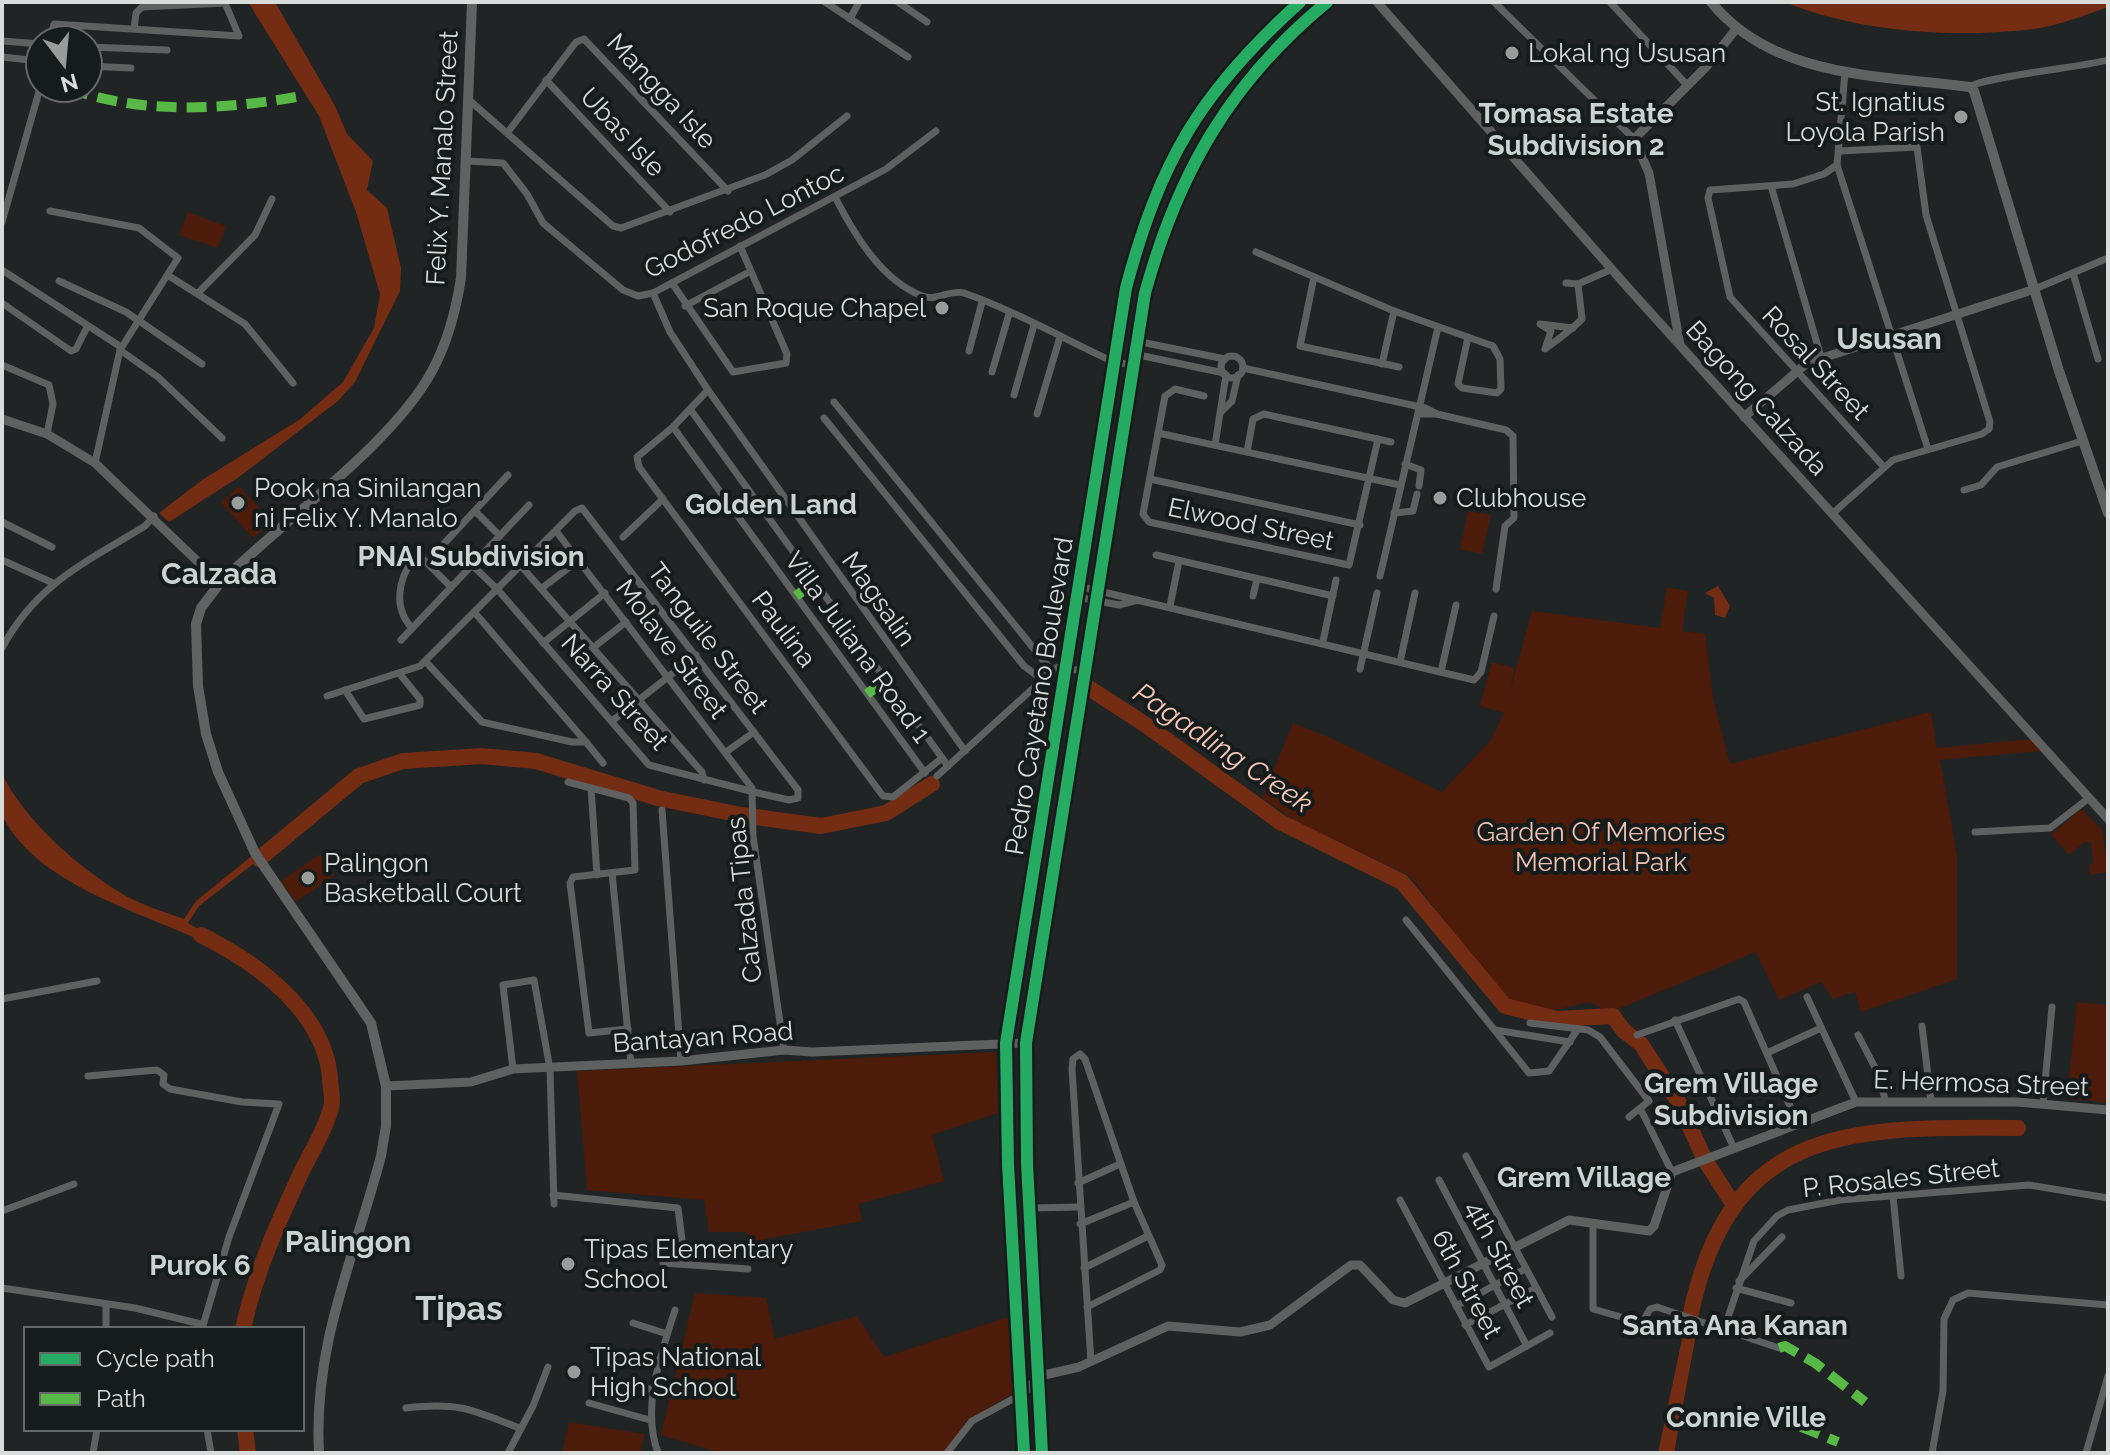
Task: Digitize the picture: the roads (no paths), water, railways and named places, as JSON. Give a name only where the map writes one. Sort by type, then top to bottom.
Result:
[{"type":"main road","name":"Felix Y. Manalo Street","points":[[319,1453],[316,1412],[324,1345],[381,1156],[386,1126],[386,1086],[375,1031],[367,1015],[259,860],[213,758],[200,699],[195,632],[201,608],[220,583],[405,411],[433,371],[455,313],[461,278],[472,2]]},
{"type":"main road","name":"Pedro Cayetano Boulevard","points":[[1024,1453],[1010,1210],[1006,1043],[1130,275],[1160,181],[1200,108],[1251,47],[1300,2]]},
{"type":"main road","name":"Pedro Cayetano Boulevard","points":[[1042,1453],[1030,1208],[1026,1043],[1136,341],[1155,256],[1180,188],[1216,121],[1259,65],[1327,2]]},
{"type":"main road","points":[[1711,2],[1736,29],[1780,53],[1845,72],[1970,87],[1979,103],[2082,441],[2108,513]]},
{"type":"street","points":[[825,2],[908,57]]},
{"type":"street","points":[[850,19],[859,2]]},
{"type":"street","points":[[898,2],[927,22]]},
{"type":"street","name":"Bagong Calzada","points":[[1377,2],[1744,417],[2108,819]]},
{"type":"street","points":[[1494,2],[1634,139],[1649,173],[1680,345]]},
{"type":"street","points":[[1610,2],[1688,86]]},
{"type":"street","points":[[104,27],[238,39],[239,36],[225,3],[142,7],[136,13],[134,29]]},
{"type":"street","points":[[1634,139],[1688,86],[1736,29]]},
{"type":"street","name":"Mangga Isle","points":[[508,132],[576,42],[587,40],[728,191]]},
{"type":"street","points":[[2,41],[24,43]]},
{"type":"street","points":[[104,48],[167,50]]},
{"type":"street","points":[[2,57],[24,59]]},
{"type":"street","points":[[1970,87],[1984,79],[2055,72],[2108,60]]},
{"type":"street","points":[[104,67],[131,68]]},
{"type":"street","points":[[1845,72],[1837,165],[1889,336],[1928,449]]},
{"type":"street","name":"Ubas Isle","points":[[546,80],[670,212]]},
{"type":"street","points":[[469,100],[613,226],[630,227],[728,191],[792,160],[847,116]]},
{"type":"street","points":[[2,222],[35,104]]},
{"type":"street","name":"Godofredo Lontoc","points":[[467,161],[503,163],[527,194],[543,223],[623,290],[638,296],[653,293],[886,169],[936,131]]},
{"type":"street","points":[[1832,514],[1884,467],[1989,429],[1926,215],[1917,147],[1840,151]]},
{"type":"street","points":[[1821,357],[1771,186],[1809,181],[1837,165]]},
{"type":"street","name":"Rosal Street","points":[[1771,186],[1710,190],[1708,198],[1730,297],[1884,467]]},
{"type":"street","points":[[835,197],[848,224],[867,250],[923,297],[932,298],[953,292],[1114,362],[1133,359],[1225,374],[1241,372],[1506,430],[1513,436],[1514,518],[1505,526],[1496,589]]},
{"type":"street","points":[[198,293],[255,235],[272,199]]},
{"type":"street","points":[[50,211],[142,229],[178,258],[120,348],[95,463]]},
{"type":"street","points":[[672,283],[733,372],[789,361],[740,246]]},
{"type":"street","points":[[1256,252],[1394,311],[1468,337],[1499,351],[1501,389],[1497,393],[1462,388],[1458,384],[1468,337]]},
{"type":"street","points":[[1744,417],[1795,370],[1821,357],[2035,289],[2108,258]]},
{"type":"street","points":[[1566,283],[1578,284],[1612,269]]},
{"type":"street","points":[[2,270],[120,348],[158,377],[222,438]]},
{"type":"street","points":[[685,306],[749,272]]},
{"type":"street","points":[[2073,273],[2098,359]]},
{"type":"street","points":[[169,276],[245,324],[293,383]]},
{"type":"street","points":[[1314,277],[1300,346],[1399,367]]},
{"type":"street","points":[[59,281],[139,320],[202,364]]},
{"type":"street","points":[[1573,328],[1540,324],[1551,331],[1545,349],[1566,335],[1573,328],[1582,319],[1578,284]]},
{"type":"street","name":"Magsalin","points":[[653,293],[670,332],[708,390],[965,751]]},
{"type":"street","points":[[969,351],[982,302]]},
{"type":"street","points":[[2,303],[71,351],[76,349],[87,327]]},
{"type":"street","points":[[1382,364],[1394,311]]},
{"type":"street","points":[[992,372],[1009,314]]},
{"type":"street","points":[[1014,395],[1034,325]]},
{"type":"street","points":[[1380,576],[1438,327]]},
{"type":"street","points":[[1037,414],[1060,337]]},
{"type":"street","points":[[1136,341],[1225,359],[1236,357],[1241,372],[1232,401],[1222,411]]},
{"type":"street","points":[[1215,445],[1225,374],[1221,367],[1225,359]]},
{"type":"street","points":[[2,365],[40,378],[49,385],[53,404],[47,434]]},
{"type":"street","points":[[1204,396],[1175,389],[1168,392],[1150,479],[1360,525],[1378,439]]},
{"type":"street","points":[[674,427],[708,390]]},
{"type":"street","points":[[834,402],[1050,673]]},
{"type":"street","points":[[691,410],[945,761]]},
{"type":"street","points":[[1247,452],[1253,419],[1264,414],[1391,442]]},
{"type":"street","points":[[824,418],[1024,666],[1036,675],[1065,668],[1082,671]]},
{"type":"street","points":[[2,419],[47,434],[95,463],[166,527],[220,583]]},
{"type":"street","name":"Paulina","points":[[674,427],[637,457],[639,467],[883,796],[893,797],[925,773]]},
{"type":"street","name":"Villa Juliana Road 1","points":[[674,427],[925,773]]},
{"type":"street","points":[[1158,433],[1400,485]]},
{"type":"street","points":[[1964,490],[1979,487],[1997,467],[2082,441]]},
{"type":"street","points":[[1394,513],[1413,511],[1418,490],[1421,470],[1405,464]]},
{"type":"street","points":[[439,549],[508,475]]},
{"type":"street","name":"Elwood Street","points":[[1150,479],[1144,520],[1349,565],[1360,525]]},
{"type":"street","points":[[623,537],[663,499]]},
{"type":"street","points":[[401,640],[529,505]]},
{"type":"street","name":"Tanguile Street","points":[[556,531],[575,511],[585,510],[798,790]]},
{"type":"street","points":[[475,511],[500,536]]},
{"type":"street","points":[[2,648],[13,628],[63,574],[145,526],[154,517]]},
{"type":"street","points":[[2,522],[52,547]]},
{"type":"street","points":[[327,696],[399,673],[425,661],[556,531]]},
{"type":"street","name":"Molave Street","points":[[556,531],[754,792]]},
{"type":"street","points":[[1156,555],[1333,596]]},
{"type":"street","points":[[412,628],[401,612],[401,579],[414,558],[423,559],[451,587]]},
{"type":"street","points":[[2,560],[53,583]]},
{"type":"street","points":[[542,588],[579,560]]},
{"type":"street","points":[[1170,606],[1179,561]]},
{"type":"street","name":"Narra Street","points":[[472,565],[498,590],[649,765],[789,800],[798,798],[798,790]]},
{"type":"street","points":[[521,566],[640,699],[702,772],[704,780]]},
{"type":"street","points":[[1253,596],[1257,579]]},
{"type":"street","points":[[1323,641],[1336,580]]},
{"type":"street","points":[[796,596],[815,582]]},
{"type":"street","points":[[1078,592],[1095,595],[1113,593],[1323,641],[1470,679],[1479,677],[1494,616]]},
{"type":"street","points":[[543,643],[605,593]]},
{"type":"street","points":[[1111,604],[1113,593]]},
{"type":"street","points":[[1360,669],[1377,593]]},
{"type":"street","points":[[1400,662],[1415,593]]},
{"type":"street","points":[[1095,595],[1111,604],[1140,599]]},
{"type":"street","points":[[1441,672],[1456,605]]},
{"type":"street","points":[[475,613],[603,763]]},
{"type":"street","points":[[594,647],[626,622]]},
{"type":"street","points":[[612,721],[696,655]]},
{"type":"street","points":[[425,661],[482,722],[572,742],[586,742]]},
{"type":"street","points":[[345,690],[364,719],[420,705],[420,699],[399,673]]},
{"type":"street","points":[[925,773],[965,751],[1050,673]]},
{"type":"street","points":[[726,752],[754,732]]},
{"type":"street","points":[[937,776],[945,761]]},
{"type":"street","points":[[568,782],[629,798],[633,803],[636,867],[633,872],[573,877],[570,883],[588,1029],[592,1033],[628,1029]]},
{"type":"street","points":[[591,788],[597,875]]},
{"type":"street","name":"Calzada Tipas","points":[[754,792],[754,820],[784,1050]]},
{"type":"street","points":[[1975,832],[2050,828],[2089,798]]},
{"type":"street","points":[[662,810],[681,1061]]},
{"type":"street","points":[[612,873],[631,1064]]},
{"type":"street","points":[[1406,920],[1529,1073],[1535,1075],[1549,1071],[1578,1029]]},
{"type":"street","points":[[513,1069],[503,985],[530,979],[536,984],[550,1069],[554,1204]]},
{"type":"street","points":[[2,999],[97,981]]},
{"type":"street","points":[[1807,997],[1856,1102]]},
{"type":"street","points":[[1637,1035],[1739,999],[1744,1002],[1797,1122]]},
{"type":"street","points":[[2043,1104],[2052,1007]]},
{"type":"street","points":[[1675,1020],[1733,1146]]},
{"type":"street","points":[[1530,1023],[1578,1029],[1600,1037],[1648,1098],[1648,1104],[1629,1117]]},
{"type":"street","points":[[1922,1026],[1931,1101]]},
{"type":"street","points":[[1767,1053],[1821,1028]]},
{"type":"street","points":[[1495,1030],[1570,1042]]},
{"type":"street","points":[[1858,1035],[1880,1077],[1885,1100]]},
{"type":"street","name":"Bantayan Road","points":[[386,1086],[471,1082],[513,1069],[681,1061],[784,1050],[812,1052],[1026,1043]]},
{"type":"street","points":[[1087,1307],[1162,1268],[1120,1164],[1085,1059],[1080,1054],[1073,1059],[1072,1069],[1080,1224],[1091,1362]]},
{"type":"street","points":[[2,1288],[106,1304],[202,1326],[229,1237],[279,1104],[242,1102],[170,1089],[163,1084],[164,1075],[157,1070],[88,1076]]},
{"type":"street","name":"E. Hermosa Street","points":[[1672,1172],[1733,1146],[1856,1102],[2043,1104],[2108,1110]]},
{"type":"street","points":[[947,1453],[972,1421],[1022,1394],[1040,1376],[1091,1362],[1168,1326],[1255,1332],[1270,1325],[1351,1265],[1360,1265],[1398,1303],[1569,1220],[1652,1229],[1672,1172],[1641,1110]]},
{"type":"street","points":[[1466,1156],[1552,1317]]},
{"type":"street","points":[[1078,1183],[1120,1164]]},
{"type":"street","name":"4th Street","points":[[1439,1180],[1527,1346]]},
{"type":"street","points":[[2,1211],[74,1184]]},
{"type":"street","name":"P. Rosales Street","points":[[1724,1329],[1736,1285],[1754,1241],[1777,1216],[1830,1201],[2029,1185],[2108,1198]]},
{"type":"street","points":[[553,1195],[678,1208],[685,1264]]},
{"type":"street","points":[[1893,1196],[1901,1276]]},
{"type":"street","name":"6th Street","points":[[1400,1200],[1489,1367],[1550,1333]]},
{"type":"street","points":[[1080,1224],[1134,1202]]},
{"type":"street","points":[[1030,1208],[1079,1207]]},
{"type":"street","points":[[1593,1224],[1592,1308],[1642,1323],[1654,1307],[1779,1348]]},
{"type":"street","points":[[1084,1268],[1148,1236]]},
{"type":"street","points":[[1782,1237],[1736,1285],[1791,1303]]},
{"type":"street","points":[[663,1263],[748,1269]]},
{"type":"street","points":[[1456,1306],[1525,1269]]},
{"type":"street","points":[[1465,1325],[1536,1288]]},
{"type":"street","points":[[1932,1453],[1943,1391],[1944,1319],[1953,1300],[1968,1293],[2108,1304]]},
{"type":"street","points":[[106,1304],[106,1327]]},
{"type":"street","points":[[658,1453],[650,1420],[659,1364],[675,1310]]},
{"type":"street","points":[[633,1323],[667,1334]]},
{"type":"street","points":[[621,1353],[659,1364]]},
{"type":"street","points":[[508,1453],[533,1406],[548,1367]]},
{"type":"street","points":[[2086,1453],[2108,1376]]},
{"type":"street","points":[[621,1383],[654,1390]]},
{"type":"street","points":[[406,1408],[444,1403],[470,1408],[519,1428]]},
{"type":"street","points":[[589,1403],[650,1420]]},
{"type":"street","points":[[93,1453],[97,1431]]},
{"type":"street","points":[[207,1431],[211,1453]]},
{"type":"waterway","name":"Pagadling Creek","points":[[1089,688],[1146,725],[1280,822],[1402,882],[1505,1006],[1557,1019],[1613,1016],[1624,1031],[1641,1044],[1679,1103],[1705,1160],[1733,1204]]},
{"type":"waterway","name":"Pagadling Creek","points":[[259,859],[359,776],[403,761],[482,756],[536,761],[658,798],[741,815],[821,826],[886,813],[932,784]]},
{"type":"waterway","points":[[201,935],[244,960],[284,992],[315,1031],[325,1054],[330,1078],[332,1101],[328,1117],[267,1250],[244,1327]]},
{"type":"waterway","points":[[1687,1333],[1704,1265],[1729,1214],[1761,1177],[1799,1152],[1845,1138],[1896,1130],[2018,1128]]},
{"type":"waterway","points":[[245,1431],[248,1453]]},
{"type":"place","name":"Lokal ng Ususan","points":[[1512,53]]},
{"type":"place","name":"St. Ignatius Loyola Parish","points":[[1961,117]]},
{"type":"place","name":"San Roque Chapel","points":[[942,308]]},
{"type":"place","name":"Clubhouse","points":[[1440,498]]},
{"type":"place","name":"Pook na Sinilangan ni Felix Y. Manalo","points":[[238,503]]},
{"type":"place","name":"Palingon Basketball Court","points":[[308,878]]},
{"type":"place","name":"Tipas Elementary School","points":[[568,1264]]},
{"type":"place","name":"Tipas National High School","points":[[574,1372]]},
{"type":"district","name":"Tomasa Estate Subdivision 2","points":[[1576,129]]},
{"type":"district","name":"Ususan","points":[[1889,338]]},
{"type":"district","name":"Golden Land","points":[[771,504]]},
{"type":"district","name":"PNAI Subdivision","points":[[471,556]]},
{"type":"district","name":"Calzada","points":[[219,573]]},
{"type":"district","name":"Grem Village Subdivision","points":[[1731,1099]]},
{"type":"district","name":"Grem Village","points":[[1584,1177]]},
{"type":"district","name":"Palingon","points":[[348,1241]]},
{"type":"district","name":"Purok 6","points":[[200,1265]]},
{"type":"district","name":"Tipas","points":[[459,1308]]},
{"type":"district","name":"Santa Ana Kanan","points":[[1735,1325]]},
{"type":"district","name":"Connie Ville","points":[[1746,1417]]},
{"type":"park label","name":"Garden Of Memories Memorial Park","points":[[1601,847]]}]
